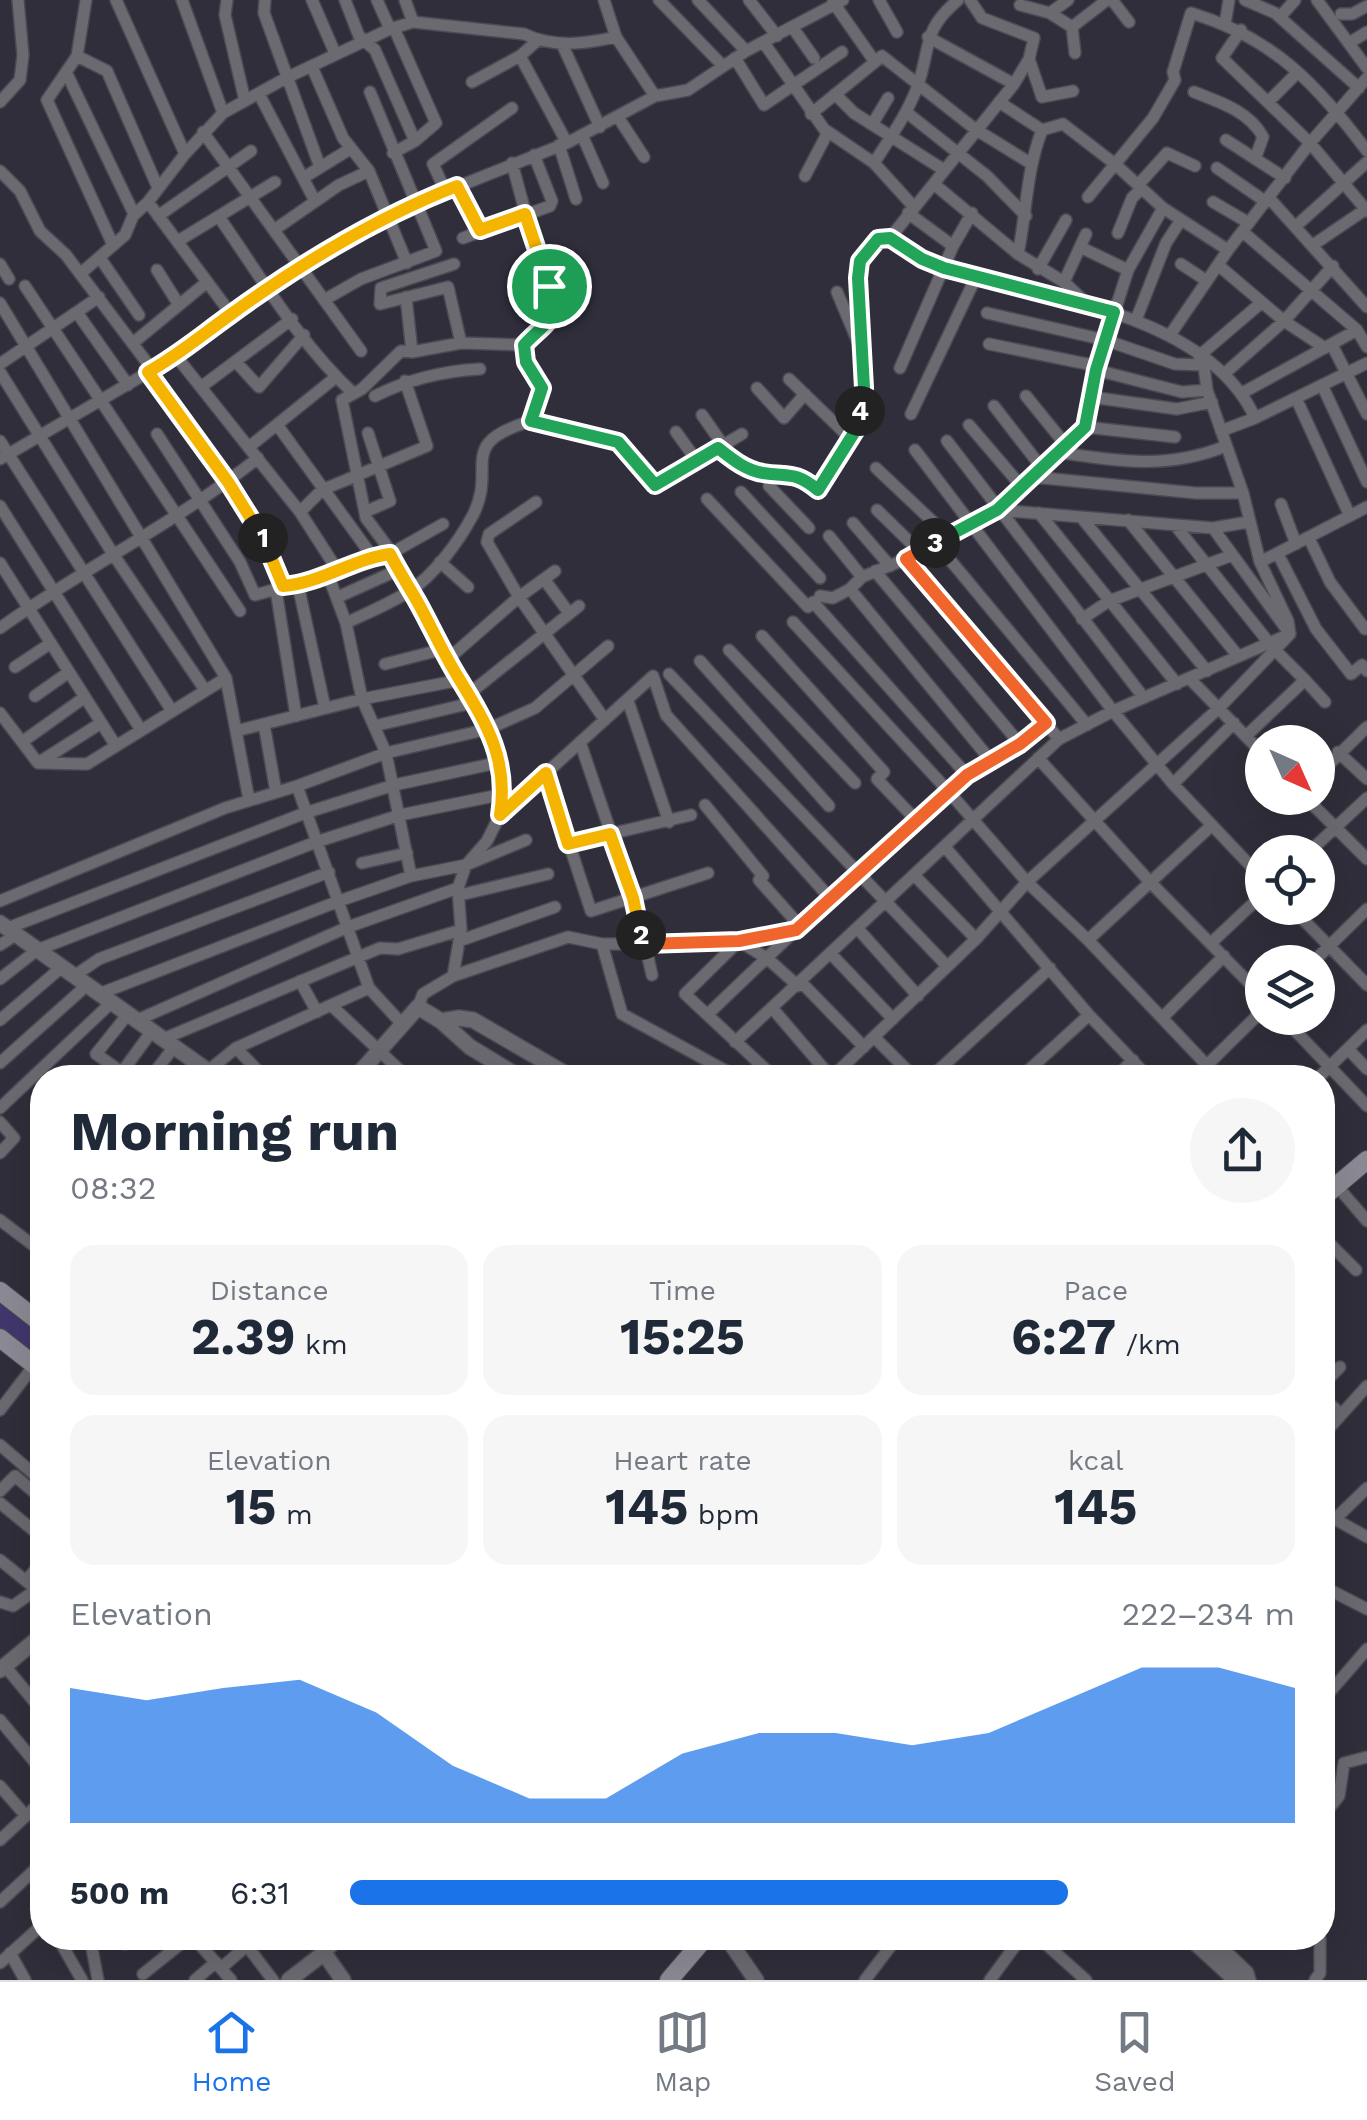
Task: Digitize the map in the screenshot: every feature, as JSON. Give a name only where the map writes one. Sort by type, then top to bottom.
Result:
[{"type":"main road","points":[[1335,1185],[1367,1160]]},
{"type":"main road","points":[[0,1291],[30,1315]]},
{"type":"main road","points":[[0,1338],[30,1357]]},
{"type":"main road","points":[[668,1980],[694,1950]]},
{"type":"street","points":[[0,102],[20,80],[23,55],[18,0]]},
{"type":"street","points":[[86,0],[77,56],[46,100],[113,245]]},
{"type":"street","points":[[116,0],[184,154]]},
{"type":"street","points":[[182,0],[222,113]]},
{"type":"street","points":[[217,0],[225,14],[245,101]]},
{"type":"street","points":[[225,14],[226,0]]},
{"type":"street","points":[[265,0],[264,13],[320,168]]},
{"type":"street","points":[[312,0],[335,53]]},
{"type":"street","points":[[345,0],[359,36],[374,50],[415,141]]},
{"type":"street","points":[[377,0],[436,122],[415,141],[393,153]]},
{"type":"street","points":[[405,0],[414,22]]},
{"type":"street","points":[[604,0],[616,36],[655,96]]},
{"type":"street","points":[[659,0],[722,66]]},
{"type":"street","points":[[698,0],[741,55],[764,105],[842,52]]},
{"type":"street","points":[[748,0],[776,36]]},
{"type":"street","points":[[879,0],[897,32]]},
{"type":"street","points":[[874,162],[906,112],[918,84],[928,37],[942,14],[958,0]]},
{"type":"street","points":[[890,238],[1030,59],[1034,38],[982,18],[972,4],[986,0]]},
{"type":"street","points":[[1027,0],[1020,5],[1050,13],[1072,27]]},
{"type":"street","points":[[1050,13],[1068,0]]},
{"type":"street","points":[[1072,27],[1109,0],[1129,22]]},
{"type":"street","points":[[1182,0],[1186,11],[1241,30],[1298,72],[1336,110],[1367,151]]},
{"type":"street","points":[[1088,196],[1153,118],[1175,80],[1173,72],[1198,0]]},
{"type":"street","points":[[1226,24],[1229,0]]},
{"type":"street","points":[[1170,335],[1228,250],[1336,110],[1363,83],[1280,17],[1270,4],[1244,0]]},
{"type":"street","points":[[1280,17],[1295,0]]},
{"type":"street","points":[[1317,0],[1338,18],[1367,68]]},
{"type":"street","points":[[1338,18],[1349,6],[1346,0]]},
{"type":"street","points":[[4,456],[128,385],[146,366],[176,356],[230,314],[389,214],[582,136],[655,96],[688,90],[722,66],[836,2],[874,62]]},
{"type":"street","points":[[1338,18],[1367,6]]},
{"type":"street","points":[[80,274],[125,235],[134,214],[222,113],[335,53],[414,22],[524,34],[562,44],[616,36]]},
{"type":"street","points":[[1072,27],[1075,52]]},
{"type":"street","points":[[793,28],[814,58]]},
{"type":"street","points":[[1241,30],[1222,58],[1310,143],[1366,210],[1313,245]]},
{"type":"street","points":[[1350,43],[1367,32]]},
{"type":"street","points":[[928,37],[1014,84]]},
{"type":"street","points":[[472,82],[520,56],[537,40]]},
{"type":"street","points":[[764,43],[811,114],[828,132],[874,162],[911,210],[954,246]]},
{"type":"street","points":[[562,44],[600,127]]},
{"type":"street","points":[[77,56],[107,71],[158,188]]},
{"type":"street","points":[[520,56],[563,144],[576,199]]},
{"type":"street","points":[[811,114],[882,56],[974,129],[1030,163]]},
{"type":"street","points":[[1030,59],[1042,97],[1073,91]]},
{"type":"street","points":[[312,67],[336,125],[369,171],[407,263]]},
{"type":"street","points":[[1269,101],[1298,72]]},
{"type":"street","points":[[67,74],[134,214]]},
{"type":"street","points":[[324,300],[362,280],[436,251],[370,92]]},
{"type":"street","points":[[1194,92],[1256,124],[1263,137],[1255,159]]},
{"type":"street","points":[[258,94],[315,201]]},
{"type":"street","points":[[835,94],[854,113],[944,170]]},
{"type":"street","points":[[873,124],[888,98]]},
{"type":"street","points":[[999,102],[1042,130],[1064,124],[1163,208],[1228,250]]},
{"type":"street","points":[[480,230],[434,164],[512,108]]},
{"type":"street","points":[[906,112],[987,176],[1026,216]]},
{"type":"street","points":[[618,117],[644,158]]},
{"type":"street","points":[[1018,254],[1030,163],[1042,130]]},
{"type":"street","points":[[203,132],[360,350]]},
{"type":"street","points":[[805,176],[828,132]]},
{"type":"street","points":[[582,136],[603,183]]},
{"type":"street","points":[[1226,140],[1285,178]]},
{"type":"street","points":[[303,178],[350,148]]},
{"type":"street","points":[[158,216],[251,151]]},
{"type":"street","points":[[1118,234],[1132,198],[1168,153],[1195,166]]},
{"type":"street","points":[[463,238],[552,204],[534,155]]},
{"type":"street","points":[[1296,226],[1367,162]]},
{"type":"street","points":[[453,976],[460,935],[459,892],[466,865],[487,841],[500,815],[504,794],[501,762],[473,698],[364,512],[342,400],[362,389],[400,351],[461,343],[524,345],[553,318],[556,308],[512,164]]},
{"type":"street","points":[[1216,168],[1268,200],[1367,307]]},
{"type":"street","points":[[0,171],[20,192],[40,231],[80,274],[133,343],[267,545],[279,588],[296,716]]},
{"type":"street","points":[[274,230],[315,201],[369,171]]},
{"type":"street","points":[[178,241],[276,182]]},
{"type":"street","points":[[934,184],[1018,254],[1064,282],[1089,306]]},
{"type":"street","points":[[148,202],[230,314]]},
{"type":"street","points":[[1213,202],[1356,330],[1367,346]]},
{"type":"street","points":[[814,602],[850,590],[862,577],[906,559],[997,510],[1085,427],[1096,368],[1128,270],[1163,208]]},
{"type":"street","points":[[900,368],[972,213]]},
{"type":"street","points":[[219,217],[304,335],[353,393]]},
{"type":"street","points":[[1038,269],[1066,220]]},
{"type":"street","points":[[1136,320],[1166,243],[1181,220]]},
{"type":"street","points":[[1064,282],[1086,234]]},
{"type":"street","points":[[702,415],[720,447],[738,464],[761,473],[790,473],[818,490],[857,428],[864,388],[860,261],[878,239],[890,238],[944,268],[1114,312],[1170,335],[1244,392],[1256,418]]},
{"type":"street","points":[[1080,247],[1128,270]]},
{"type":"street","points":[[100,258],[139,315]]},
{"type":"street","points":[[0,264],[10,279]]},
{"type":"street","points":[[454,264],[381,288],[380,304],[448,286],[461,343]]},
{"type":"street","points":[[1181,264],[1207,281]]},
{"type":"street","points":[[1218,265],[1284,321],[1328,346],[1347,373],[1367,414]]},
{"type":"street","points":[[1224,374],[1284,321],[1333,266]]},
{"type":"street","points":[[157,270],[180,305]]},
{"type":"street","points":[[911,414],[976,277]]},
{"type":"street","points":[[133,343],[207,282]]},
{"type":"street","points":[[26,286],[240,611]]},
{"type":"street","points":[[838,292],[863,350]]},
{"type":"street","points":[[0,364],[99,297]]},
{"type":"street","points":[[406,297],[412,352]]},
{"type":"street","points":[[0,303],[226,678],[249,800]]},
{"type":"street","points":[[987,312],[1105,340],[1174,364],[1201,360],[1261,303]]},
{"type":"street","points":[[78,314],[128,385]]},
{"type":"street","points":[[201,387],[292,319]]},
{"type":"street","points":[[1244,392],[1356,330]]},
{"type":"street","points":[[236,362],[260,387],[304,335]]},
{"type":"street","points":[[989,344],[1210,396]]},
{"type":"street","points":[[524,345],[526,362],[542,388],[531,421]]},
{"type":"street","points":[[176,356],[300,512],[333,573],[362,699],[386,753],[411,876]]},
{"type":"street","points":[[1201,360],[1260,562],[1288,621],[1290,634]]},
{"type":"street","points":[[1221,431],[1367,363]]},
{"type":"street","points":[[375,396],[405,381],[445,371],[480,370]]},
{"type":"street","points":[[0,372],[113,554],[205,690]]},
{"type":"street","points":[[249,448],[336,377]]},
{"type":"street","points":[[789,379],[850,439]]},
{"type":"street","points":[[300,512],[322,490],[426,446],[405,381]]},
{"type":"street","points":[[1322,385],[1367,482]]},
{"type":"street","points":[[757,388],[784,418],[804,394]]},
{"type":"street","points":[[1026,396],[1061,448],[1159,464],[1196,458],[1226,446]]},
{"type":"street","points":[[1091,397],[1176,410],[1210,396]]},
{"type":"street","points":[[1296,398],[1350,516]]},
{"type":"street","points":[[994,406],[1037,472],[1196,494],[1242,493]]},
{"type":"street","points":[[346,623],[412,590],[440,562],[472,515],[478,499],[484,448],[509,427],[531,421],[618,442],[655,485],[742,434]]},
{"type":"street","points":[[969,425],[1022,486]]},
{"type":"street","points":[[278,426],[372,556]]},
{"type":"street","points":[[1085,427],[1176,438]]},
{"type":"street","points":[[676,432],[697,461]]},
{"type":"street","points":[[364,512],[390,501],[368,433]]},
{"type":"street","points":[[158,434],[240,562],[255,595],[298,585],[372,556],[391,553],[443,524]]},
{"type":"street","points":[[0,440],[4,456],[172,711]]},
{"type":"street","points":[[946,441],[1144,698]]},
{"type":"street","points":[[915,450],[1113,711],[1245,860]]},
{"type":"street","points":[[0,628],[139,536],[201,501],[258,458]]},
{"type":"street","points":[[876,468],[942,539],[1087,725]]},
{"type":"street","points":[[769,486],[810,528]]},
{"type":"street","points":[[741,492],[820,578]]},
{"type":"street","points":[[707,499],[814,602],[967,775]]},
{"type":"street","points":[[536,502],[486,538],[519,596],[606,720]]},
{"type":"street","points":[[1281,504],[1330,582],[1367,627]]},
{"type":"street","points":[[0,506],[141,730]]},
{"type":"street","points":[[878,510],[919,551]]},
{"type":"street","points":[[997,510],[1213,528],[1248,522]]},
{"type":"street","points":[[1260,562],[1366,511]]},
{"type":"street","points":[[1039,512],[1177,684]]},
{"type":"street","points":[[1081,517],[1207,672]]},
{"type":"street","points":[[1128,520],[1238,656]]},
{"type":"street","points":[[853,523],[890,566]]},
{"type":"street","points":[[1174,525],[1272,647],[1324,702]]},
{"type":"street","points":[[1213,528],[1290,634]]},
{"type":"street","points":[[829,536],[862,577]]},
{"type":"street","points":[[1278,554],[1316,630],[1350,674],[1362,665],[1367,671]]},
{"type":"street","points":[[1082,619],[1109,601],[1230,556]]},
{"type":"street","points":[[906,559],[1059,739]]},
{"type":"street","points":[[440,562],[468,587]]},
{"type":"street","points":[[0,564],[116,746]]},
{"type":"street","points":[[338,598],[398,570]]},
{"type":"street","points":[[385,664],[446,654],[555,571]]},
{"type":"street","points":[[875,571],[1020,744]]},
{"type":"street","points":[[374,726],[473,698],[574,610],[544,579]]},
{"type":"street","points":[[298,585],[325,708]]},
{"type":"street","points":[[850,590],[992,762]]},
{"type":"street","points":[[793,622],[1027,882],[1164,1016],[1207,1064],[1245,1027]]},
{"type":"street","points":[[844,1065],[1001,914],[1027,882],[1158,766],[1219,708],[1272,647],[1290,634]]},
{"type":"street","points":[[762,636],[884,772],[877,779],[916,820]]},
{"type":"street","points":[[15,667],[51,644]]},
{"type":"street","points":[[0,901],[249,800],[386,753],[488,729],[535,708],[608,646]]},
{"type":"street","points":[[736,1042],[1059,739],[1238,656],[1272,647]]},
{"type":"street","points":[[730,650],[855,783]]},
{"type":"street","points":[[700,661],[829,806]]},
{"type":"street","points":[[36,696],[69,672]]},
{"type":"street","points":[[670,674],[947,966]]},
{"type":"street","points":[[500,815],[653,676],[666,715],[830,898]]},
{"type":"street","points":[[38,763],[87,764],[226,678]]},
{"type":"street","points":[[1190,679],[1245,735]]},
{"type":"street","points":[[236,731],[362,699],[460,680]]},
{"type":"street","points":[[1258,725],[1305,680]]},
{"type":"street","points":[[22,742],[85,697]]},
{"type":"street","points":[[628,701],[669,822]]},
{"type":"street","points":[[0,714],[38,763]]},
{"type":"street","points":[[1174,784],[1234,722]]},
{"type":"street","points":[[38,763],[101,723]]},
{"type":"street","points":[[708,1014],[967,775],[1020,744],[1046,723]]},
{"type":"street","points":[[264,724],[276,792]]},
{"type":"street","points":[[1335,755],[1367,727]]},
{"type":"street","points":[[580,742],[633,898],[652,974]]},
{"type":"street","points":[[1338,752],[1367,778]]},
{"type":"street","points":[[1038,758],[1150,882],[1245,978]]},
{"type":"street","points":[[0,946],[8,928],[306,813],[394,786],[501,762]]},
{"type":"street","points":[[546,773],[591,912],[708,873]]},
{"type":"street","points":[[297,786],[369,988],[403,1025]]},
{"type":"street","points":[[0,980],[37,950],[316,842],[400,815],[504,794]]},
{"type":"street","points":[[706,805],[763,876],[759,880],[798,928]]},
{"type":"street","points":[[1328,835],[1364,807]]},
{"type":"street","points":[[1325,815],[1367,859]]},
{"type":"street","points":[[568,844],[691,816]]},
{"type":"street","points":[[1088,940],[1212,825]]},
{"type":"street","points":[[0,1020],[86,985],[411,876],[466,865],[526,840]]},
{"type":"street","points":[[945,847],[1137,1065]]},
{"type":"street","points":[[362,863],[407,854]]},
{"type":"street","points":[[30,1065],[86,985],[99,959],[329,872]]},
{"type":"street","points":[[112,1065],[96,1054],[131,1017],[348,926],[459,892],[548,874]]},
{"type":"street","points":[[914,875],[976,939]]},
{"type":"street","points":[[136,1065],[163,1039],[380,948],[398,949],[460,935],[555,908]]},
{"type":"street","points":[[1331,945],[1367,909]]},
{"type":"street","points":[[1211,943],[1245,911]]},
{"type":"street","points":[[1309,925],[1329,945]]},
{"type":"street","points":[[8,928],[200,1065]]},
{"type":"street","points":[[367,1065],[418,1007],[424,994],[453,976],[568,937],[602,944],[739,941],[798,928]]},
{"type":"street","points":[[858,929],[918,996]]},
{"type":"street","points":[[739,941],[768,959],[898,1065]]},
{"type":"street","points":[[739,941],[685,994],[761,1065]]},
{"type":"street","points":[[602,944],[622,1014],[714,1065]]},
{"type":"street","points":[[1335,951],[1367,985]]},
{"type":"street","points":[[832,955],[893,1019]]},
{"type":"street","points":[[1164,1016],[1224,956]]},
{"type":"street","points":[[944,1065],[1050,968]]},
{"type":"street","points":[[300,981],[316,1012]]},
{"type":"street","points":[[0,1062],[86,985]]},
{"type":"street","points":[[221,1065],[236,1048],[369,988]]},
{"type":"street","points":[[332,1006],[395,1065]]},
{"type":"street","points":[[418,1007],[500,1065]]},
{"type":"street","points":[[773,1009],[821,1065]]},
{"type":"street","points":[[1034,1065],[1089,1014]]},
{"type":"street","points":[[441,1021],[473,1020],[550,1065]]},
{"type":"street","points":[[1332,1065],[1367,1031]]},
{"type":"street","points":[[1299,1035],[1328,1065]]},
{"type":"street","points":[[154,1065],[163,1039]]},
{"type":"street","points":[[236,1048],[252,1065]]},
{"type":"street","points":[[1348,1049],[1367,1069]]},
{"type":"street","points":[[1128,1065],[1133,1060]]},
{"type":"street","points":[[0,1108],[30,1065]]},
{"type":"street","points":[[1335,1072],[1367,1106]]},
{"type":"street","points":[[0,1122],[14,1137],[0,1153]]},
{"type":"street","points":[[1335,1197],[1367,1221]]},
{"type":"street","points":[[0,1220],[30,1243]]},
{"type":"street","points":[[1335,1249],[1356,1270]]},
{"type":"street","points":[[1335,1372],[1340,1367]]},
{"type":"street","points":[[0,1410],[30,1375]]},
{"type":"street","points":[[1335,1421],[1367,1386]]},
{"type":"street","points":[[1335,1409],[1341,1414]]},
{"type":"street","points":[[0,1445],[30,1470],[20,1481]]},
{"type":"street","points":[[0,1491],[13,1476],[30,1489]]},
{"type":"street","points":[[1367,1488],[1336,1519],[1367,1537]]},
{"type":"street","points":[[0,1503],[30,1528]]},
{"type":"street","points":[[0,1560],[30,1584]]},
{"type":"street","points":[[0,1602],[13,1606],[30,1592]]},
{"type":"street","points":[[1335,1596],[1367,1610]]},
{"type":"street","points":[[30,1648],[2,1668],[30,1697]]},
{"type":"street","points":[[1335,1685],[1367,1649]]},
{"type":"street","points":[[0,1720],[30,1756]]},
{"type":"street","points":[[1335,1801],[1344,1763],[1367,1756]]},
{"type":"street","points":[[0,1786],[26,1816]]},
{"type":"street","points":[[0,1840],[30,1812]]},
{"type":"street","points":[[0,1902],[30,1874]]},
{"type":"street","points":[[0,1963],[30,1935]]},
{"type":"street","points":[[65,1950],[82,1980]]},
{"type":"street","points":[[92,1950],[98,1980]]},
{"type":"street","points":[[143,1974],[175,1950]]},
{"type":"street","points":[[203,1950],[231,1980]]},
{"type":"street","points":[[195,1980],[236,1950]]},
{"type":"street","points":[[254,1950],[273,1980]]},
{"type":"street","points":[[290,1980],[328,1950]]},
{"type":"street","points":[[735,1950],[756,1980]]},
{"type":"street","points":[[873,1977],[889,1950]]},
{"type":"street","points":[[990,1980],[1012,1950]]},
{"type":"street","points":[[1052,1950],[1086,1980]]},
{"type":"street","points":[[1206,1950],[1242,1978]]},
{"type":"street","points":[[1220,1950],[1242,1978]]},
{"type":"street","points":[[1316,1980],[1320,1974],[1320,1950]]},
{"type":"street","points":[[10,1953],[25,1980]]},
{"type":"street","points":[[324,1954],[343,1980]]},
{"type":"shaded area","points":[[0,1291],[30,1315],[30,1362],[0,1338]]},
{"type":"route","points":[[457,186],[480,230],[525,214],[549,286],[556,308],[553,318],[524,345],[526,362],[542,388],[531,421],[618,442],[655,485],[718,448],[738,464],[761,473],[790,473],[818,490],[857,428],[864,388],[858,278],[860,261],[878,239],[890,238],[944,268],[1114,312],[1096,370],[1085,427],[997,510],[906,559],[1046,723],[1020,744],[967,775],[796,930],[739,941],[644,944],[633,898],[610,834],[568,844],[546,773],[500,815],[504,794],[501,762],[488,729],[390,554],[372,556],[298,585],[283,586],[267,545],[228,482],[148,372],[176,356],[230,314],[389,214],[457,186]]}]
